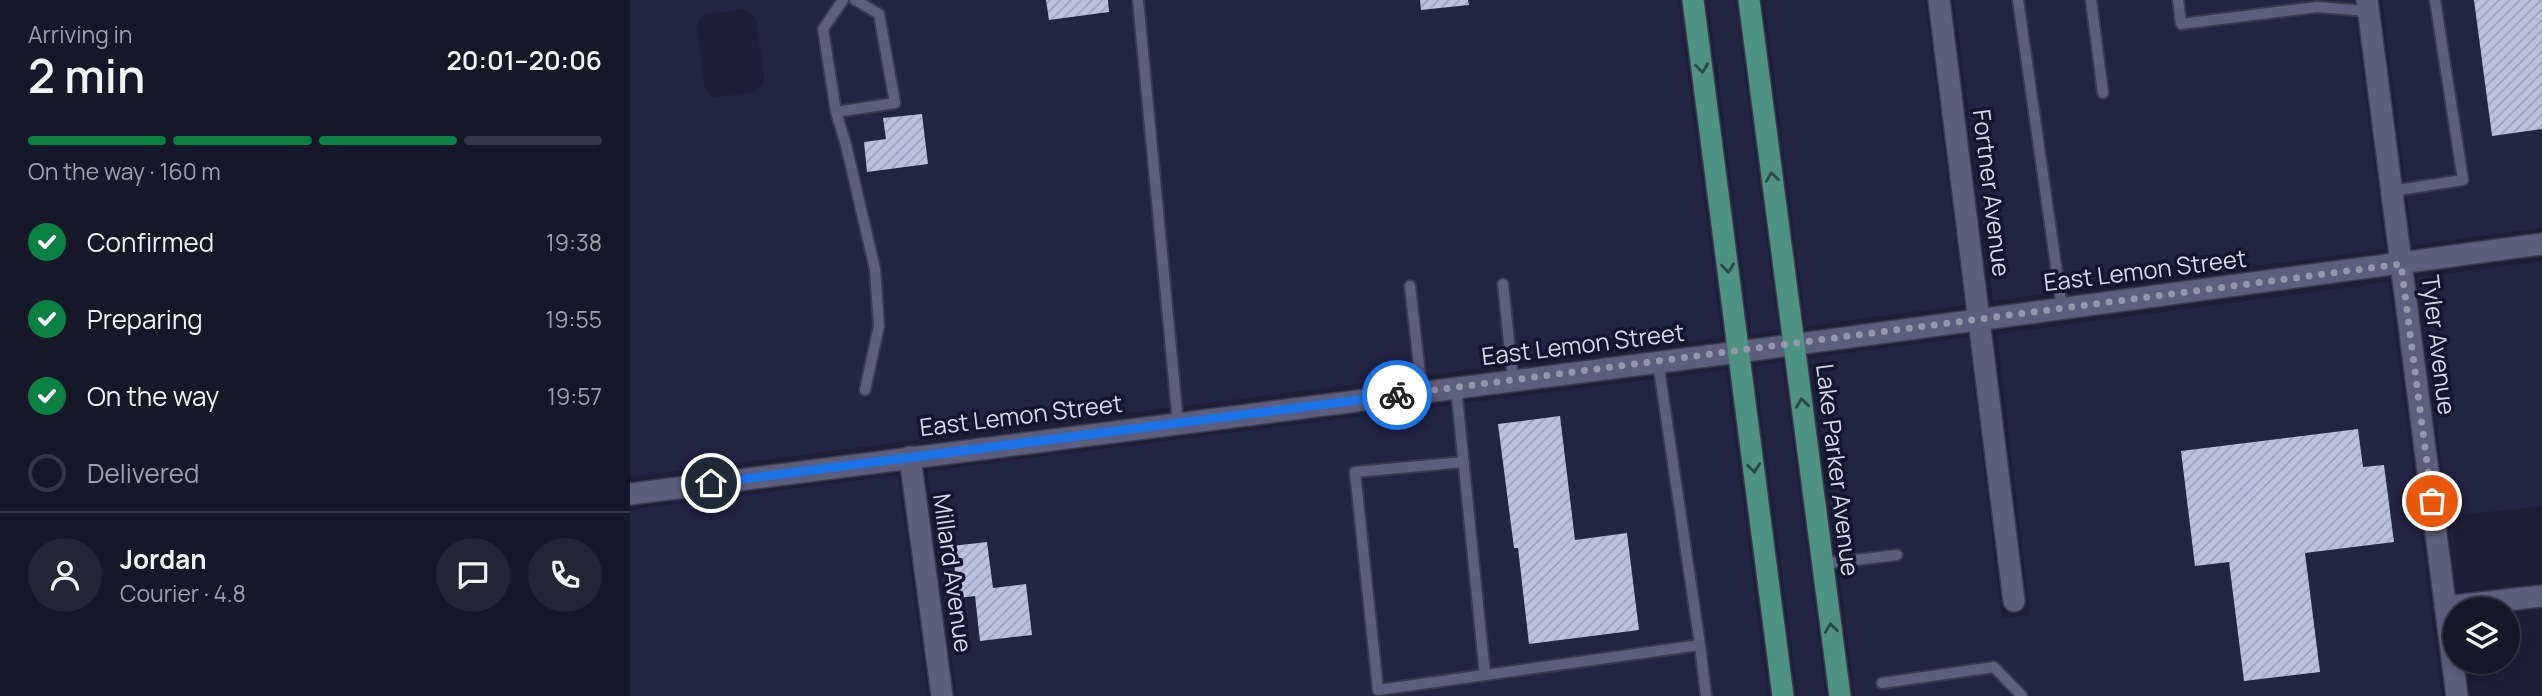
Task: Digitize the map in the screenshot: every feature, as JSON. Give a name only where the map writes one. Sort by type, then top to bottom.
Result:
[{"type":"main road","points":[[1693,0],[1783,696]]},
{"type":"main road","name":"Lake Parker Avenue","points":[[1749,0],[1840,696]]},
{"type":"street","name":"Fortner Avenue","points":[[1940,0],[2014,601]]},
{"type":"street","name":"Tyler Avenue","points":[[2368,6],[2444,597]]},
{"type":"street","name":"East Lemon Street","points":[[630,494],[1739,352],[2542,244]]},
{"type":"street","name":"Millard Avenue","points":[[910,457],[942,696]]},
{"type":"street","points":[[2520,598],[2542,596]]},
{"type":"street","name":"Tyler Avenue","points":[[2454,674],[2457,696]]},
{"type":"lane","points":[[843,0],[823,29],[836,111],[875,270],[879,326],[865,390]]},
{"type":"lane","points":[[836,111],[895,103],[879,14],[855,0]]},
{"type":"lane","points":[[1138,0],[1178,423]]},
{"type":"lane","points":[[2018,0],[2062,308]]},
{"type":"lane","points":[[2091,0],[2103,93]]},
{"type":"lane","points":[[2178,0],[2181,24],[2317,4],[2368,6]]},
{"type":"lane","points":[[2392,191],[2463,180],[2435,0]]},
{"type":"lane","points":[[1503,284],[1513,380]]},
{"type":"lane","points":[[1410,286],[1422,392]]},
{"type":"lane","points":[[1658,362],[1706,696]]},
{"type":"lane","points":[[1457,387],[1485,675]]},
{"type":"lane","points":[[1464,462],[1355,472],[1378,690],[1416,690],[1485,675],[1700,645]]},
{"type":"lane","points":[[1823,564],[1897,555]]},
{"type":"lane","points":[[1882,683],[1994,667],[2022,696]]},
{"type":"shaded area","points":[[630,0],[1678,0],[1722,337],[630,477]],"holes":[[[742,9],[753,14],[764,76],[763,85],[753,92],[711,96],[704,85],[697,26],[700,18],[707,14]]]},
{"type":"shaded area","points":[[1708,0],[1735,0],[1778,330],[1751,334]]},
{"type":"shaded area","points":[[1764,0],[1925,0],[1964,305],[1806,326]]},
{"type":"shaded area","points":[[1954,0],[2353,0],[2385,249],[1993,301]]},
{"type":"shaded area","points":[[2382,0],[2542,0],[2542,228],[2413,245]]},
{"type":"shaded area","points":[[2542,261],[2542,506],[2451,516],[2458,589],[2417,278]]},
{"type":"shaded area","points":[[2389,282],[2442,696],[1855,696],[1811,358],[1968,337],[2002,618],[2030,615],[1997,334]]},
{"type":"shaded area","points":[[1782,362],[1826,696],[1798,696],[1755,366]]},
{"type":"shaded area","points":[[1726,370],[1768,696],[957,696],[927,471]]},
{"type":"shaded area","points":[[898,475],[928,696],[630,696],[630,510]]},
{"type":"building","points":[[1046,0],[1108,0],[1109,12],[1049,20]]},
{"type":"building","points":[[1420,0],[1468,0],[1469,5],[1421,10]]},
{"type":"building","points":[[2474,0],[2542,0],[2542,129],[2492,136]]},
{"type":"building","points":[[922,114],[928,164],[867,172],[864,142],[886,139],[883,118]]},
{"type":"building","points":[[1560,416],[1575,540],[1627,533],[1639,630],[1529,644],[1518,548],[1514,548],[1498,424]]},
{"type":"building","points":[[2358,429],[2363,467],[2384,465],[2394,542],[2305,553],[2320,672],[2244,681],[2229,562],[2195,566],[2181,451]]},
{"type":"building","points":[[987,542],[993,588],[1026,584],[1032,635],[980,641],[975,596],[958,598],[952,546]]},
{"type":"way so far","points":[[1397,395],[2401,264],[2432,501]]},
{"type":"route","points":[[711,483],[1397,395]]}]
